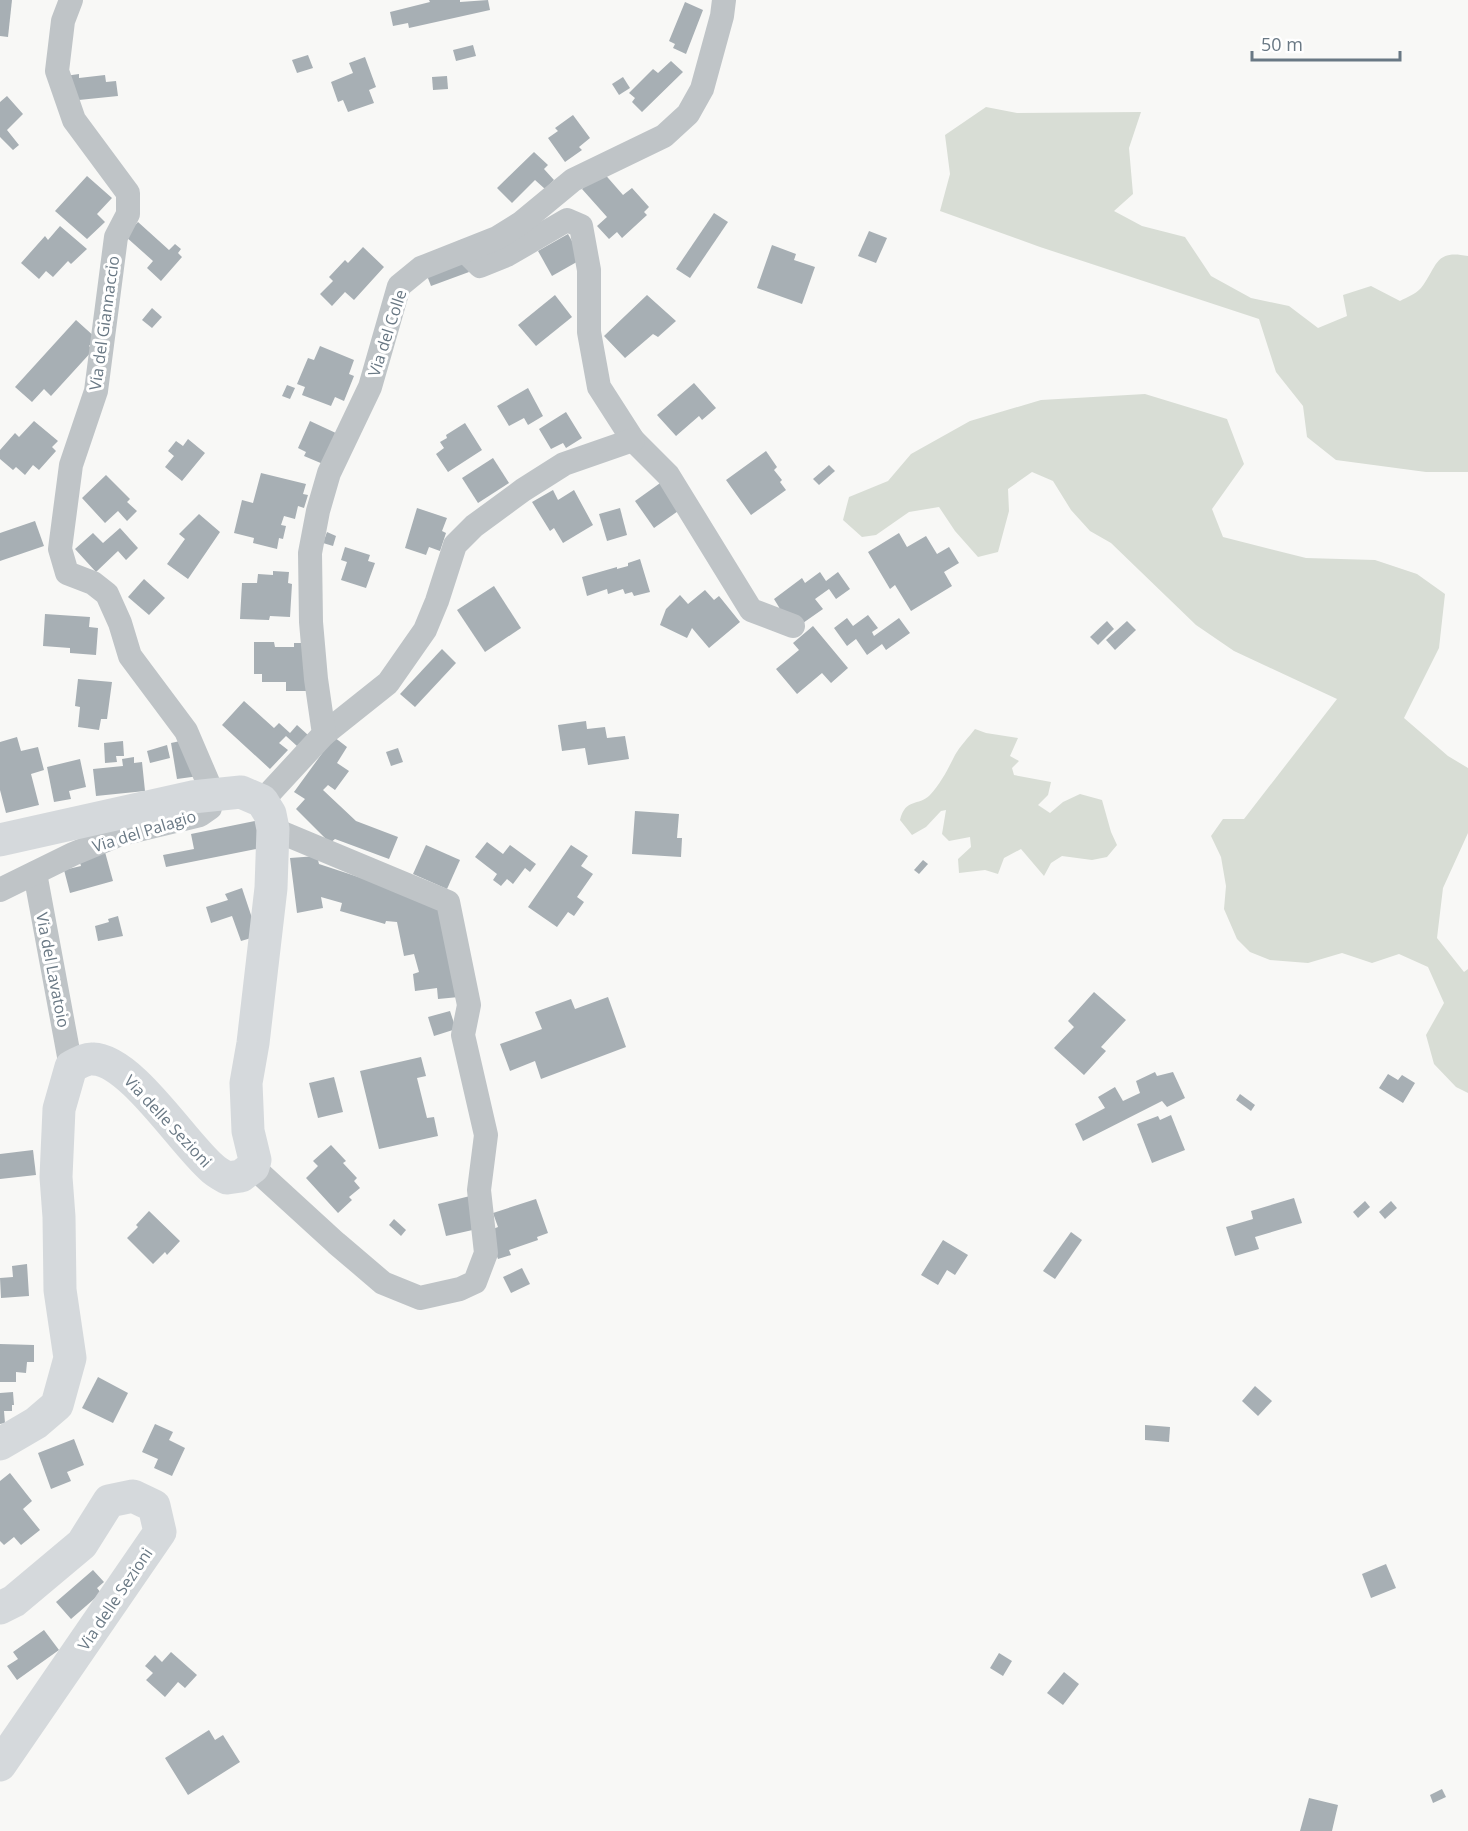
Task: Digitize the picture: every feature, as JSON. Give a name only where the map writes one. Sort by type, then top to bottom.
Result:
[{"type":"street","name":"Via del Giannaccio","points":[[71,0],[63,21],[57,71],[74,120],[128,193],[128,214],[116,237],[96,391],[71,465],[60,549],[67,573],[93,583],[107,594],[120,623],[130,656],[186,731],[213,794]]},
{"type":"street","name":"Via del Colle","points":[[324,734],[312,631],[310,553],[318,511],[329,473],[370,387],[399,286],[421,268],[496,238],[521,223],[573,180],[664,136],[688,114],[702,89],[722,16],[724,0]]},
{"type":"street","points":[[465,251],[480,266],[507,255],[567,219],[581,226],[589,270],[589,332],[599,387],[633,440],[668,475],[751,610],[793,626]]},
{"type":"street","points":[[0,840],[192,797],[241,792],[268,815],[448,902],[469,1005],[463,1035],[486,1135],[479,1190],[486,1253],[475,1282],[460,1289],[420,1298],[383,1283],[253,1167],[255,1160],[248,1131],[246,1083],[253,1043],[271,888],[268,815],[324,734],[388,683],[425,630],[438,601],[455,545],[474,526],[564,464],[633,440]]},
{"type":"street","name":"Via del Palagio","points":[[0,890],[121,834],[200,815],[210,808],[213,794]]},
{"type":"street","name":"Via del Lavatoio","points":[[35,873],[71,1067]]},
{"type":"street","name":"Via delle Sezioni","points":[[71,1067],[90,1058],[103,1060],[118,1068],[146,1094],[198,1154],[213,1169],[227,1178],[241,1176],[253,1167]]},
{"type":"street","points":[[0,1444],[36,1423],[57,1405],[70,1358],[60,1290],[56,1178],[59,1109],[71,1067]]},
{"type":"street","name":"Via delle Sezioni","points":[[0,1608],[14,1601],[82,1544],[110,1501],[133,1496],[154,1506],[160,1532],[0,1765]]},
{"type":"shaded area","points":[[986,107],[1017,113],[1141,112],[1129,148],[1133,194],[1114,211],[1142,226],[1185,237],[1211,276],[1251,298],[1289,306],[1318,328],[1347,316],[1343,295],[1371,286],[1400,301],[1419,290],[1434,266],[1443,257],[1457,254],[1468,256],[1468,472],[1426,472],[1336,460],[1307,437],[1303,406],[1276,372],[1259,319],[1040,247],[940,211],[950,174],[945,135]]},
{"type":"shaded area","points":[[1145,394],[1227,419],[1244,464],[1212,509],[1223,537],[1306,558],[1375,560],[1417,574],[1445,594],[1439,648],[1404,718],[1448,756],[1468,768],[1468,833],[1443,888],[1437,938],[1464,972],[1468,969],[1468,1093],[1456,1087],[1434,1064],[1426,1035],[1444,1003],[1428,967],[1399,954],[1372,963],[1342,953],[1308,963],[1270,960],[1250,952],[1237,939],[1224,909],[1226,886],[1221,857],[1211,836],[1223,819],[1244,819],[1337,699],[1234,651],[1196,625],[1111,543],[1090,531],[1071,510],[1053,481],[1032,472],[1008,489],[1009,511],[998,552],[978,557],[955,531],[939,507],[909,512],[876,535],[862,537],[843,520],[849,497],[888,481],[911,454],[970,421],[1041,400]]},
{"type":"shaded area","points":[[975,729],[1018,738],[1010,756],[1019,761],[1012,768],[1014,775],[1051,782],[1048,795],[1038,805],[1050,813],[1063,802],[1080,794],[1102,800],[1117,845],[1107,857],[1092,860],[1062,856],[1051,863],[1044,876],[1021,849],[1004,858],[998,874],[985,870],[959,873],[958,859],[971,847],[970,837],[949,841],[942,834],[946,810],[941,811],[926,827],[912,835],[900,820],[903,813],[909,805],[926,799],[930,795],[941,781],[957,752]]},
{"type":"building","points":[[0,0],[12,0],[8,37],[0,36]]},
{"type":"building","points":[[429,0],[460,0],[460,2],[488,0],[490,10],[409,28],[408,23],[393,26],[390,12],[430,2]]},
{"type":"building","points":[[685,2],[703,10],[686,54],[673,48],[675,44],[669,41]]},
{"type":"building","points":[[473,45],[476,56],[456,61],[453,50]]},
{"type":"building","points":[[308,55],[313,68],[297,73],[292,60]]},
{"type":"building","points":[[365,57],[376,87],[369,90],[374,103],[348,112],[343,100],[338,102],[331,82],[353,73],[349,63]]},
{"type":"building","points":[[671,61],[683,72],[642,112],[632,102],[635,98],[629,93],[653,69],[658,73]]},
{"type":"building","points":[[79,74],[79,78],[105,75],[106,82],[116,81],[118,96],[69,101],[65,76]]},
{"type":"building","points":[[447,76],[448,89],[433,90],[432,77]]},
{"type":"building","points":[[623,77],[630,88],[619,95],[612,84]]},
{"type":"building","points":[[7,96],[23,114],[7,130],[19,145],[13,150],[0,137],[0,102]]},
{"type":"building","points":[[573,115],[590,138],[579,147],[582,150],[565,162],[548,138],[558,131],[555,128]]},
{"type":"building","points":[[534,152],[548,165],[544,169],[554,180],[545,189],[535,180],[512,203],[497,188]]},
{"type":"building","points":[[602,171],[623,195],[632,188],[649,207],[644,212],[647,215],[622,238],[617,232],[609,239],[597,226],[607,217],[582,189]]},
{"type":"building","points":[[87,176],[112,198],[97,214],[105,222],[87,239],[55,211]]},
{"type":"building","points":[[714,213],[728,222],[690,278],[676,269]]},
{"type":"building","points":[[138,222],[169,250],[175,244],[181,249],[178,253],[182,257],[161,281],[147,268],[153,261],[125,236]]},
{"type":"building","points":[[60,226],[87,249],[71,264],[68,261],[53,277],[46,271],[39,279],[21,263],[45,236],[48,240]]},
{"type":"building","points":[[869,231],[887,238],[876,263],[858,256]]},
{"type":"building","points":[[568,234],[582,259],[552,276],[538,251]]},
{"type":"building","points":[[772,245],[796,254],[794,260],[815,267],[802,304],[757,288]]},
{"type":"building","points":[[363,247],[384,267],[354,300],[345,292],[332,306],[320,294],[333,281],[329,277],[345,260],[348,263]]},
{"type":"building","points":[[462,257],[469,272],[431,286],[426,273]]},
{"type":"building","points":[[555,295],[572,317],[536,346],[518,325]]},
{"type":"building","points":[[647,295],[676,321],[658,337],[653,334],[625,358],[604,336]]},
{"type":"building","points":[[152,308],[162,317],[152,328],[142,320]]},
{"type":"building","points":[[76,320],[96,338],[89,346],[93,350],[51,396],[44,389],[32,402],[15,387]]},
{"type":"building","points":[[320,346],[354,360],[349,374],[354,376],[344,401],[335,397],[331,406],[302,395],[305,387],[297,384],[308,358],[314,360]]},
{"type":"building","points":[[694,383],[716,408],[702,420],[699,416],[676,436],[657,415]]},
{"type":"building","points":[[287,385],[295,388],[290,399],[282,396]]},
{"type":"building","points":[[528,388],[543,416],[528,425],[524,418],[509,426],[497,406]]},
{"type":"building","points":[[566,412],[582,438],[566,448],[563,443],[551,449],[539,429]]},
{"type":"building","points":[[34,421],[58,441],[52,447],[56,451],[39,470],[33,465],[25,475],[16,467],[13,470],[0,459],[0,450],[15,433],[19,437]]},
{"type":"building","points":[[310,421],[338,434],[323,464],[304,456],[306,452],[298,448]]},
{"type":"building","points":[[465,423],[482,450],[448,472],[436,454],[444,448],[440,442],[447,438],[446,435]]},
{"type":"building","points":[[188,439],[205,453],[182,481],[165,467],[174,456],[168,451],[176,441],[183,446]]},
{"type":"building","points":[[766,451],[777,467],[774,470],[786,490],[751,515],[726,480]]},
{"type":"building","points":[[493,458],[509,483],[478,503],[462,478]]},
{"type":"building","points":[[829,465],[835,471],[819,485],[813,479]]},
{"type":"building","points":[[261,473],[306,484],[303,494],[308,495],[304,508],[298,506],[295,519],[284,516],[281,525],[286,526],[283,539],[279,538],[277,549],[253,543],[254,538],[234,533],[242,500],[253,503]]},
{"type":"building","points":[[106,475],[130,499],[127,502],[137,511],[127,521],[118,511],[105,523],[82,498]]},
{"type":"building","points":[[663,481],[681,509],[654,528],[635,501]]},
{"type":"building","points":[[553,490],[558,500],[574,490],[593,525],[563,543],[554,528],[550,531],[532,502]]},
{"type":"building","points":[[417,508],[447,518],[442,531],[446,533],[440,551],[429,547],[426,555],[405,548]]},
{"type":"building","points":[[620,508],[627,535],[607,541],[599,514]]},
{"type":"building","points":[[199,514],[220,532],[188,579],[167,564],[185,539],[179,534]]},
{"type":"building","points":[[35,521],[44,546],[0,561],[0,533]]},
{"type":"building","points":[[120,528],[138,548],[126,560],[118,551],[96,572],[75,549],[93,533],[103,543]]},
{"type":"building","points":[[327,532],[336,536],[333,546],[323,543]]},
{"type":"building","points":[[899,533],[907,547],[926,536],[937,554],[949,547],[959,563],[944,572],[952,586],[911,611],[895,585],[890,589],[868,552]]},
{"type":"building","points":[[345,547],[370,555],[368,561],[375,563],[366,588],[341,580],[347,562],[341,560]]},
{"type":"building","points":[[640,559],[650,592],[634,596],[632,592],[625,594],[623,589],[608,594],[607,589],[587,596],[582,577],[628,566],[628,563]]},
{"type":"building","points":[[273,571],[289,572],[288,583],[292,584],[290,617],[270,616],[269,620],[240,619],[242,583],[257,583],[258,574],[273,575]]},
{"type":"building","points":[[820,572],[826,581],[838,572],[850,589],[836,599],[829,589],[815,599],[823,609],[803,623],[785,617],[774,599],[802,578],[805,583]]},
{"type":"building","points":[[144,579],[165,598],[149,615],[128,597]]},
{"type":"building","points":[[494,586],[521,628],[485,652],[457,610]]},
{"type":"building","points":[[705,590],[714,600],[719,596],[740,622],[709,648],[692,628],[687,638],[660,625],[666,609],[680,595],[688,604]]},
{"type":"building","points":[[45,614],[90,617],[89,627],[98,628],[96,655],[70,653],[70,648],[43,646]]},
{"type":"building","points":[[868,615],[878,628],[872,632],[874,636],[899,618],[910,633],[886,650],[882,644],[867,655],[856,639],[847,646],[834,628],[847,618],[853,626]]},
{"type":"building","points":[[1107,621],[1114,629],[1098,645],[1090,637]]},
{"type":"building","points":[[1127,621],[1136,630],[1115,650],[1106,640]]},
{"type":"building","points":[[813,626],[848,668],[831,683],[822,673],[797,694],[776,669],[799,650],[793,643]]},
{"type":"building","points":[[254,642],[274,642],[275,647],[294,647],[294,643],[312,643],[309,691],[286,691],[286,682],[262,682],[262,674],[254,674]]},
{"type":"building","points":[[442,649],[456,663],[415,707],[400,694]]},
{"type":"building","points":[[78,679],[112,682],[107,719],[101,719],[99,730],[78,727],[80,707],[75,706]]},
{"type":"building","points":[[244,701],[274,728],[279,723],[290,733],[297,725],[308,735],[297,746],[286,736],[279,743],[288,750],[270,769],[222,725]]},
{"type":"building","points":[[586,721],[587,729],[605,727],[607,738],[625,736],[629,759],[588,765],[585,748],[562,751],[558,725]]},
{"type":"building","points":[[17,737],[21,751],[38,747],[44,770],[31,774],[39,805],[6,813],[0,790],[0,742]]},
{"type":"building","points":[[334,737],[347,747],[337,763],[349,771],[335,790],[328,785],[323,790],[356,821],[398,837],[389,859],[335,839],[330,843],[296,809],[305,799],[294,792]]},
{"type":"building","points":[[185,740],[199,776],[177,779],[171,743]]},
{"type":"building","points":[[123,741],[124,756],[116,756],[117,762],[105,763],[104,743]]},
{"type":"building","points":[[167,745],[170,758],[150,763],[147,751]]},
{"type":"building","points":[[398,748],[403,762],[391,766],[386,752]]},
{"type":"building","points":[[134,757],[134,763],[142,762],[145,791],[96,796],[93,769],[123,766],[122,759]]},
{"type":"building","points":[[80,759],[86,787],[69,791],[71,799],[54,802],[47,767]]},
{"type":"building","points":[[635,811],[679,814],[677,838],[682,838],[681,857],[632,854]]},
{"type":"building","points":[[260,820],[266,847],[166,867],[163,855],[194,849],[191,834]]},
{"type":"building","points":[[487,842],[503,854],[510,845],[536,864],[530,872],[525,868],[513,884],[507,879],[501,886],[493,880],[497,874],[475,857]]},
{"type":"building","points":[[426,845],[460,860],[447,889],[413,874]]},
{"type":"building","points":[[571,845],[588,856],[581,866],[593,874],[577,897],[584,902],[574,916],[568,912],[557,927],[528,907]]},
{"type":"building","points":[[105,852],[113,881],[70,893],[64,870],[81,866],[79,859]]},
{"type":"building","points":[[317,856],[319,864],[440,904],[459,997],[438,999],[437,988],[415,991],[413,974],[419,972],[414,954],[404,956],[397,922],[386,921],[385,924],[340,911],[342,903],[321,897],[323,908],[297,913],[290,858]]},
{"type":"building","points":[[923,860],[928,864],[919,874],[914,870]]},
{"type":"building","points":[[242,888],[258,936],[241,941],[232,916],[211,923],[206,907],[228,900],[225,894]]},
{"type":"building","points":[[118,916],[123,936],[98,941],[95,926],[109,922],[108,919]]},
{"type":"building","points":[[1094,992],[1126,1020],[1101,1047],[1106,1051],[1084,1075],[1054,1048],[1074,1027],[1068,1021]]},
{"type":"building","points":[[608,997],[626,1047],[541,1079],[535,1061],[510,1071],[500,1044],[542,1029],[535,1012],[571,999],[575,1009]]},
{"type":"building","points":[[450,1011],[456,1029],[434,1036],[428,1017]]},
{"type":"building","points":[[421,1057],[426,1076],[417,1078],[427,1118],[434,1117],[438,1136],[379,1149],[360,1071]]},
{"type":"building","points":[[1155,1072],[1157,1076],[1173,1072],[1185,1098],[1167,1107],[1162,1101],[1083,1141],[1075,1124],[1105,1108],[1098,1097],[1115,1087],[1123,1101],[1140,1093],[1136,1081]]},
{"type":"building","points":[[1388,1074],[1398,1080],[1402,1075],[1415,1083],[1403,1103],[1379,1088]]},
{"type":"building","points":[[334,1077],[343,1112],[318,1118],[309,1083]]},
{"type":"building","points":[[1240,1094],[1255,1105],[1251,1111],[1236,1100]]},
{"type":"building","points":[[1171,1115],[1185,1150],[1152,1163],[1137,1124],[1158,1116],[1160,1120]]},
{"type":"building","points":[[331,1145],[346,1161],[343,1163],[357,1178],[354,1181],[360,1188],[349,1197],[352,1200],[338,1213],[306,1178],[318,1166],[313,1161]]},
{"type":"building","points":[[33,1150],[36,1175],[0,1179],[0,1154]]},
{"type":"building","points":[[470,1196],[477,1229],[446,1236],[438,1204]]},
{"type":"building","points":[[1294,1198],[1302,1223],[1255,1237],[1259,1249],[1235,1256],[1226,1227],[1253,1219],[1251,1211]]},
{"type":"building","points":[[536,1199],[548,1233],[537,1237],[538,1240],[509,1250],[511,1255],[498,1259],[488,1231],[498,1227],[493,1213]]},
{"type":"building","points":[[1365,1201],[1370,1207],[1358,1218],[1353,1212]]},
{"type":"building","points":[[1391,1201],[1397,1208],[1385,1219],[1379,1212]]},
{"type":"building","points":[[149,1211],[180,1241],[167,1255],[165,1252],[153,1264],[127,1238]]},
{"type":"building","points":[[394,1219],[406,1230],[401,1236],[389,1225]]},
{"type":"building","points":[[1071,1232],[1082,1240],[1055,1279],[1043,1271]]},
{"type":"building","points":[[943,1240],[968,1255],[955,1275],[947,1270],[938,1285],[921,1275]]},
{"type":"building","points":[[27,1264],[29,1296],[1,1298],[0,1278],[13,1277],[12,1266]]},
{"type":"building","points":[[522,1268],[530,1284],[511,1293],[503,1277]]},
{"type":"building","points":[[0,1344],[34,1345],[34,1362],[27,1362],[26,1373],[16,1372],[16,1382],[0,1382]]},
{"type":"building","points":[[98,1377],[128,1393],[113,1423],[82,1408]]},
{"type":"building","points":[[1255,1386],[1272,1401],[1258,1416],[1242,1401]]},
{"type":"building","points":[[13,1392],[12,1411],[4,1411],[5,1423],[0,1424],[0,1393]]},
{"type":"building","points":[[155,1424],[173,1432],[169,1440],[185,1448],[172,1476],[154,1468],[158,1459],[142,1452]]},
{"type":"building","points":[[1145,1425],[1170,1427],[1169,1442],[1145,1440]]},
{"type":"building","points":[[74,1439],[84,1465],[67,1472],[71,1481],[51,1489],[38,1453]]},
{"type":"building","points":[[10,1473],[32,1501],[23,1509],[40,1530],[21,1545],[14,1537],[4,1545],[0,1541],[0,1481]]},
{"type":"building","points":[[1386,1564],[1396,1588],[1371,1598],[1362,1574]]},
{"type":"building","points":[[93,1570],[104,1582],[97,1588],[101,1593],[71,1619],[56,1602]]},
{"type":"building","points":[[44,1630],[59,1650],[17,1680],[7,1666],[18,1659],[13,1652]]},
{"type":"building","points":[[171,1652],[197,1675],[185,1688],[178,1682],[165,1697],[146,1680],[153,1673],[145,1666],[155,1655],[162,1662]]},
{"type":"building","points":[[999,1653],[1012,1661],[1003,1676],[990,1668]]},
{"type":"building","points":[[1064,1672],[1079,1684],[1063,1705],[1047,1693]]},
{"type":"building","points":[[209,1730],[215,1740],[223,1735],[240,1762],[188,1795],[165,1758]]},
{"type":"building","points":[[1442,1789],[1446,1797],[1433,1803],[1430,1795]]},
{"type":"building","points":[[1309,1798],[1338,1805],[1332,1831],[1300,1831]]}]
